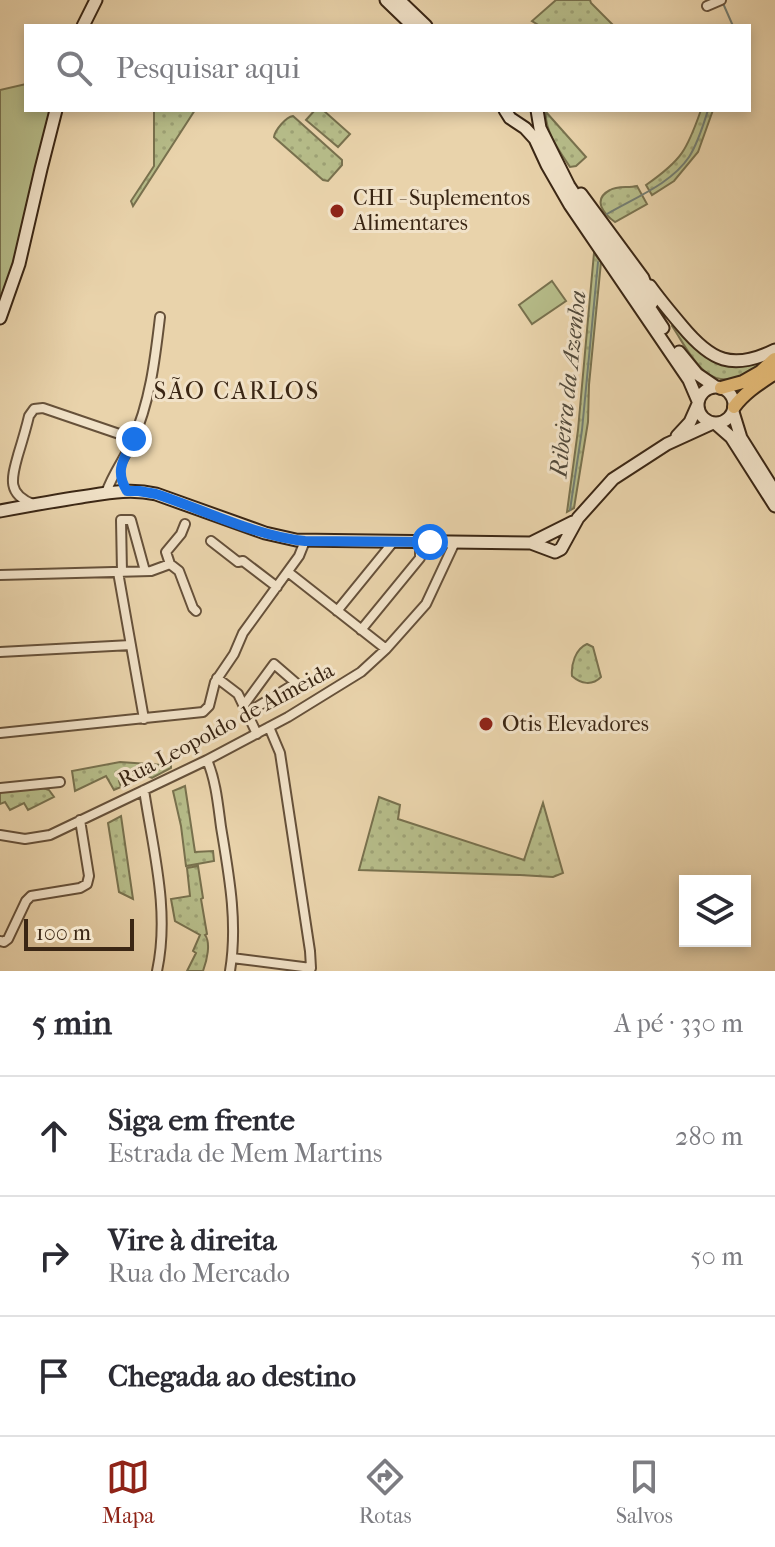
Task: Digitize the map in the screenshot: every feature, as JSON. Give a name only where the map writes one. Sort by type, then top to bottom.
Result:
[{"type":"main road","points":[[718,387],[743,382],[773,369]]},
{"type":"main road","points":[[733,410],[741,398],[773,369]]},
{"type":"street","points":[[84,24],[96,0]]},
{"type":"street","points":[[386,0],[411,24]]},
{"type":"street","points":[[399,0],[424,24]]},
{"type":"street","points":[[0,318],[19,264],[56,112]]},
{"type":"street","points":[[507,112],[535,139],[565,197],[689,380],[701,415],[731,437],[775,506]]},
{"type":"street","points":[[514,120],[528,120],[535,112]]},
{"type":"street","points":[[537,112],[538,122],[552,154],[574,194],[661,326],[691,369],[729,393],[734,402],[733,410],[741,438],[775,492]]},
{"type":"street","points":[[552,154],[643,278],[694,341],[710,354],[738,362],[775,350]]},
{"type":"street","points":[[643,278],[661,326]]},
{"type":"street","points":[[106,493],[134,439],[150,387],[160,317]]},
{"type":"street","points":[[667,444],[690,422],[706,390],[718,387]]},
{"type":"street","points":[[34,504],[20,497],[14,489],[12,477],[29,416],[34,409],[43,408],[134,439]]},
{"type":"street","points":[[0,511],[106,493],[139,491],[156,494],[265,533],[305,541],[531,543],[558,551],[578,518],[613,479],[667,444],[725,421],[733,410]]},
{"type":"street","points":[[120,466],[121,482],[127,491]]},
{"type":"street","points":[[0,518],[16,508]]},
{"type":"street","points":[[531,543],[578,518]]},
{"type":"street","points":[[144,719],[120,572],[121,520],[131,520],[148,571]]},
{"type":"street","points":[[185,524],[166,552],[170,564],[179,571],[196,611]]},
{"type":"street","points":[[551,532],[561,534],[564,542]]},
{"type":"street","points":[[547,549],[544,541],[551,532]]},
{"type":"street","points":[[211,541],[277,587]]},
{"type":"street","points":[[0,733],[199,714],[206,710],[217,678],[234,654],[243,633],[299,556],[305,541]]},
{"type":"street","points":[[337,611],[394,541]]},
{"type":"street","points":[[361,630],[420,558],[420,542]]},
{"type":"street","name":"Rua Leopoldo de Almeida","points":[[0,835],[19,839],[48,835],[207,760],[347,682],[386,649],[426,604],[455,542]]},
{"type":"street","points":[[0,575],[148,571],[170,564]]},
{"type":"street","points":[[288,572],[386,649]]},
{"type":"street","points":[[0,652],[131,645]]},
{"type":"street","points":[[274,664],[296,683],[246,709],[274,664]]},
{"type":"street","points":[[217,678],[238,694],[257,734]]},
{"type":"street","points":[[232,958],[311,970],[280,753],[269,727]]},
{"type":"street","points":[[207,760],[214,781],[232,901],[234,921],[230,971]]},
{"type":"street","points":[[0,788],[60,782]]},
{"type":"street","points":[[144,790],[162,908],[162,942],[157,971]]},
{"type":"street","points":[[0,941],[8,939],[31,896],[80,888],[87,884],[89,876],[80,820]]},
{"type":"green space","points":[[556,0],[590,0],[612,24],[537,24],[532,21]]},
{"type":"green space","points":[[24,84],[24,112],[51,112],[14,265],[0,305],[0,90]]},
{"type":"green space","points":[[154,112],[194,112],[133,206],[131,201],[154,166]]},
{"type":"green space","points":[[313,112],[325,112],[350,134],[338,147],[306,120]]},
{"type":"green space","points":[[546,112],[586,157],[576,166],[570,167],[554,141]]},
{"type":"green space","points":[[700,112],[712,112],[698,152],[674,181],[652,195],[646,185],[676,161],[692,135]]},
{"type":"green space","points":[[293,116],[342,160],[342,165],[328,181],[274,137],[281,124]]},
{"type":"green space","points":[[637,186],[647,204],[615,222],[604,211],[601,198],[613,189]]},
{"type":"green space","points":[[594,253],[601,262],[588,422],[574,508],[567,512],[578,430]]},
{"type":"green space","points":[[552,281],[566,301],[532,324],[519,305]]},
{"type":"green space","points":[[674,322],[699,352],[719,362],[766,360],[740,377],[727,380],[717,378],[691,357],[672,326]]},
{"type":"green space","points":[[587,644],[593,647],[601,677],[590,683],[572,676],[575,658]]},
{"type":"green space","points":[[120,762],[171,764],[171,768],[152,778],[146,775],[129,783],[126,777],[119,781],[121,787],[114,790],[106,776],[75,791],[72,771]]},
{"type":"green space","points":[[185,786],[195,852],[213,851],[214,861],[186,866],[173,791]]},
{"type":"green space","points":[[43,788],[54,797],[28,810],[24,803],[10,810],[5,802],[0,804],[0,792]]},
{"type":"green space","points":[[379,797],[400,805],[398,819],[524,860],[543,803],[563,873],[553,877],[359,870]]},
{"type":"green space","points":[[121,816],[133,899],[119,892],[108,823]]},
{"type":"green space","points":[[198,866],[208,952],[203,971],[187,971],[200,935],[175,921],[171,899],[190,896],[187,868]]},
{"type":"waterway","name":"Ribeira da Azenha","points":[[722,1],[732,24]]},
{"type":"waterway","name":"Ribeira da Azenha","points":[[607,214],[662,183],[681,167],[695,146],[707,112]]},
{"type":"waterway","name":"Ribeira da Azenha","points":[[570,510],[582,430],[598,262]]},
{"type":"place","name":"CHI - Suplementos Alimentares","points":[[337,211]]},
{"type":"place","name":"Otis Elevadores","points":[[486,724]]},
{"type":"district","name":"SÃO CARLOS","points":[[237,391]]},
{"type":"route","points":[[134,439],[120,466],[121,482],[127,491],[156,494],[286,539],[430,542]]}]
